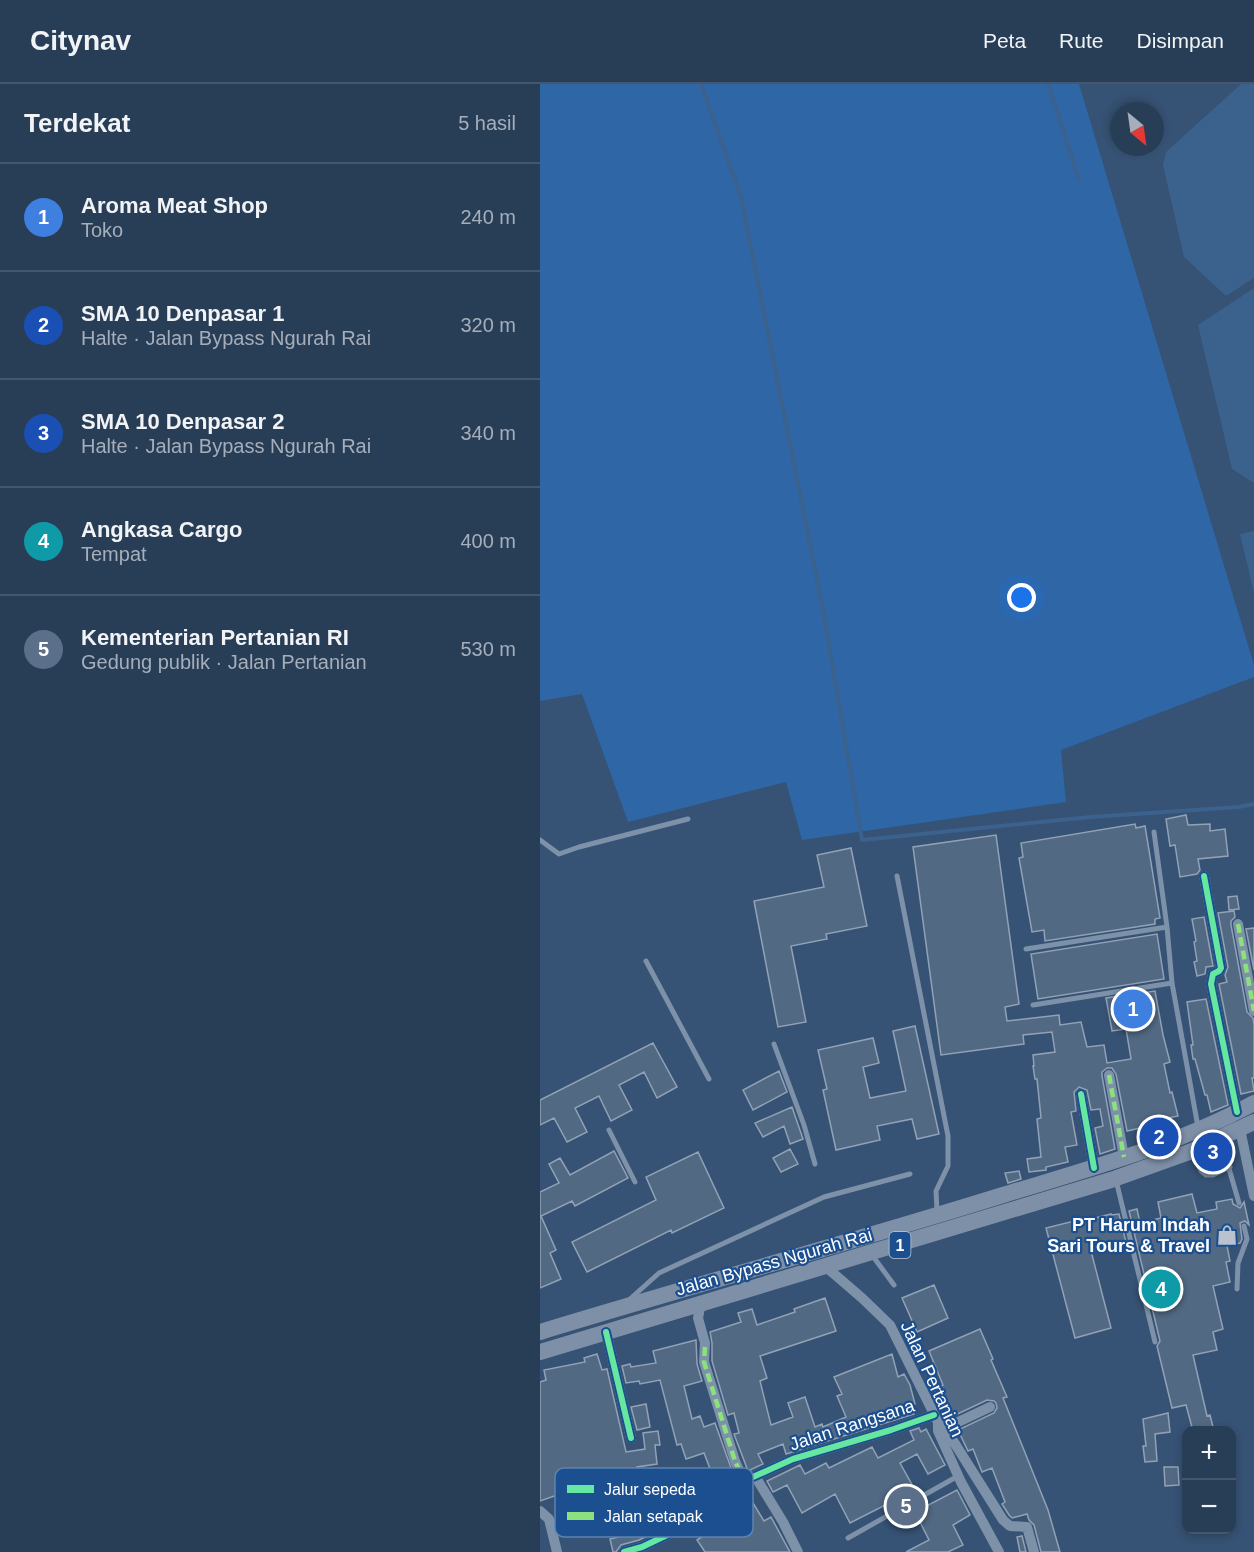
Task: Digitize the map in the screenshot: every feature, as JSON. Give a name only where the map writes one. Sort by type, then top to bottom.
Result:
[{"type":"highway","name":"Jalan Bypass Ngurah Rai","points":[[540,1332],[1094,1168],[1198,1130],[1254,1103]]},
{"type":"highway","name":"Jalan Bypass Ngurah Rai","points":[[540,1352],[1116,1179],[1192,1151],[1247,1125]]},
{"type":"highway","points":[[799,1256],[804,1274]]},
{"type":"street","points":[[1204,876],[1221,968],[1213,974],[1211,984],[1237,1112]]},
{"type":"street","points":[[1238,924],[1254,1011]]},
{"type":"street","points":[[1109,1074],[1124,1157]]},
{"type":"street","points":[[1081,1094],[1094,1168]]},
{"type":"street","points":[[1247,1125],[1254,1196]]},
{"type":"street","name":"Jalan Pertanian","points":[[826,1267],[890,1325],[939,1424],[958,1476],[999,1552]]},
{"type":"street","points":[[701,1302],[698,1318],[705,1343],[704,1362],[738,1468]]},
{"type":"street","points":[[606,1332],[631,1438]]},
{"type":"street","name":"Jalan Rangsana","points":[[755,1476],[793,1459],[880,1434],[939,1424],[990,1407]]},
{"type":"street","points":[[939,1424],[1003,1520],[1010,1526],[1027,1527],[1034,1552]]},
{"type":"street","points":[[755,1476],[798,1552]]},
{"type":"street","points":[[540,1511],[549,1519],[556,1552]]},
{"type":"street","name":"Jalan Rangsana","points":[[624,1552],[642,1547],[663,1537]]},
{"type":"lane","points":[[540,840],[559,854],[688,819]]},
{"type":"lane","points":[[1154,832],[1172,983],[1198,1130]]},
{"type":"lane","points":[[897,876],[948,1136],[948,1166],[936,1191],[937,1216]]},
{"type":"lane","points":[[1026,949],[1167,927]]},
{"type":"lane","points":[[646,961],[709,1079]]},
{"type":"lane","points":[[1033,1005],[1172,983]]},
{"type":"lane","points":[[774,1044],[815,1164]]},
{"type":"lane","points":[[609,1130],[635,1182]]},
{"type":"lane","points":[[1220,1139],[1239,1203]]},
{"type":"lane","points":[[1192,1151],[1201,1171],[1206,1175],[1230,1167]]},
{"type":"lane","points":[[622,1307],[659,1273],[824,1197],[910,1174]]},
{"type":"lane","points":[[1116,1179],[1155,1342]]},
{"type":"lane","points":[[1237,1289],[1236,1271],[1247,1239],[1244,1226]]},
{"type":"lane","points":[[871,1254],[894,1285]]},
{"type":"lane","points":[[848,1538],[958,1476]]},
{"type":"shaded area","points":[[540,84],[1079,84],[1254,665],[1254,677],[1061,750],[1066,802],[802,840],[786,782],[628,822],[582,694],[540,701]]},
{"type":"shaded area","points":[[1241,84],[1254,84],[1254,278],[1226,296],[1184,257],[1163,165],[1166,152]]},
{"type":"shaded area","points":[[1254,288],[1254,483],[1232,469],[1198,325]]},
{"type":"shaded area","points":[[1254,531],[1254,593],[1240,534]]},
{"type":"building","points":[[1186,815],[1188,825],[1210,824],[1210,831],[1225,829],[1228,856],[1198,859],[1200,870],[1197,874],[1180,877],[1175,845],[1170,846],[1166,819]]},
{"type":"building","points":[[1135,824],[1136,828],[1145,826],[1160,918],[1155,919],[1155,924],[1045,941],[1044,930],[1032,932],[1019,858],[1023,857],[1021,843]]},
{"type":"building","points":[[996,835],[1019,1004],[1005,1007],[1007,1021],[1059,1015],[1060,1025],[1081,1022],[1087,1047],[1104,1045],[1107,1063],[1131,1059],[1126,1029],[1112,1031],[1106,998],[1155,991],[1170,1062],[1164,1064],[1178,1116],[1168,1118],[1169,1125],[1158,1127],[1158,1124],[1127,1131],[1116,1074],[1112,1068],[1107,1068],[1102,1072],[1102,1076],[1115,1149],[1100,1154],[1095,1128],[1103,1126],[1100,1109],[1091,1110],[1087,1090],[1079,1087],[1074,1092],[1076,1111],[1071,1112],[1077,1145],[1065,1147],[1068,1162],[1046,1167],[1046,1170],[1029,1172],[1027,1159],[1041,1157],[1037,1119],[1041,1118],[1033,1055],[1055,1052],[1052,1032],[1023,1035],[1024,1044],[941,1055],[913,847]]},
{"type":"building","points":[[851,848],[867,926],[826,934],[827,939],[791,946],[806,1022],[778,1027],[754,901],[824,887],[817,855]]},
{"type":"building","points":[[1237,896],[1239,909],[1229,910],[1228,897]]},
{"type":"building","points":[[1234,911],[1235,917],[1231,925],[1247,1012],[1253,1018],[1254,1025],[1254,1078],[1252,1078],[1254,1091],[1241,1094],[1219,984],[1227,982],[1225,975],[1228,967],[1218,913]]},
{"type":"building","points":[[1204,917],[1213,966],[1206,967],[1205,974],[1197,976],[1194,962],[1197,961],[1194,942],[1196,941],[1192,919]]},
{"type":"building","points":[[1254,928],[1254,970],[1246,929]]},
{"type":"building","points":[[1157,934],[1164,979],[1038,999],[1031,954]]},
{"type":"building","points":[[1206,999],[1228,1105],[1211,1112],[1195,1059],[1193,1059],[1187,1002]]},
{"type":"building","points":[[915,1026],[939,1134],[917,1139],[912,1119],[877,1126],[880,1140],[836,1150],[823,1090],[827,1089],[818,1050],[873,1038],[879,1063],[863,1067],[870,1098],[906,1091],[893,1031]]},
{"type":"building","points":[[653,1043],[677,1087],[657,1098],[644,1072],[619,1085],[632,1110],[611,1121],[599,1096],[575,1108],[587,1132],[567,1142],[554,1118],[540,1125],[540,1100]]},
{"type":"building","points":[[779,1071],[787,1092],[753,1110],[743,1090]]},
{"type":"building","points":[[792,1107],[803,1139],[790,1144],[784,1126],[763,1137],[755,1123]]},
{"type":"building","points":[[790,1149],[798,1164],[781,1172],[773,1158]]},
{"type":"building","points":[[614,1151],[628,1178],[575,1206],[572,1201],[541,1216],[556,1250],[550,1253],[561,1279],[540,1288],[540,1192],[559,1183],[549,1164],[560,1158],[570,1175]]},
{"type":"building","points":[[698,1152],[724,1208],[672,1233],[671,1230],[587,1272],[572,1242],[656,1200],[646,1177]]},
{"type":"building","points":[[1019,1171],[1021,1179],[1008,1183],[1005,1173]]},
{"type":"building","points":[[1192,1194],[1197,1213],[1217,1209],[1216,1202],[1232,1199],[1233,1204],[1240,1208],[1244,1202],[1249,1225],[1245,1221],[1240,1223],[1242,1239],[1240,1243],[1227,1246],[1230,1261],[1226,1262],[1230,1282],[1213,1286],[1223,1329],[1213,1332],[1217,1350],[1193,1355],[1207,1416],[1210,1415],[1213,1426],[1192,1426],[1186,1405],[1172,1408],[1157,1346],[1160,1341],[1129,1211],[1137,1209],[1140,1223],[1161,1218],[1158,1202]]},
{"type":"building","points":[[1119,1214],[1126,1242],[1091,1251],[1111,1328],[1075,1338],[1046,1228]]},
{"type":"building","points":[[934,1285],[948,1318],[917,1332],[902,1298]]},
{"type":"building","points":[[825,1298],[836,1331],[760,1356],[767,1378],[760,1381],[771,1425],[793,1417],[788,1403],[805,1397],[815,1427],[822,1424],[823,1427],[846,1417],[837,1396],[842,1394],[834,1377],[892,1354],[898,1377],[904,1374],[910,1385],[915,1404],[911,1405],[914,1414],[786,1454],[783,1444],[758,1454],[763,1464],[753,1469],[747,1468],[734,1434],[739,1433],[734,1413],[728,1415],[712,1361],[710,1332],[741,1322],[738,1313],[752,1309],[757,1325],[795,1312],[794,1309]]},
{"type":"building","points":[[980,1329],[1007,1397],[1003,1398],[1048,1510],[1060,1552],[1041,1552],[1034,1525],[1027,1514],[1012,1518],[1009,1515],[1002,1504],[1005,1502],[992,1468],[982,1472],[973,1449],[968,1451],[958,1430],[994,1413],[997,1408],[996,1403],[987,1400],[947,1419],[934,1389],[943,1385],[929,1351]]},
{"type":"building","points":[[696,1340],[697,1364],[702,1381],[684,1386],[692,1419],[700,1416],[704,1427],[715,1423],[731,1468],[710,1468],[704,1453],[686,1459],[681,1444],[677,1445],[660,1380],[640,1384],[639,1381],[626,1383],[622,1366],[656,1363],[653,1351]]},
{"type":"building","points":[[597,1354],[602,1370],[607,1369],[626,1452],[645,1449],[643,1433],[658,1431],[660,1445],[655,1445],[657,1464],[637,1468],[555,1468],[555,1496],[540,1501],[540,1382],[546,1380],[544,1370],[585,1362],[584,1358]]},
{"type":"building","points":[[646,1404],[650,1427],[637,1430],[631,1407]]},
{"type":"building","points":[[1168,1413],[1170,1432],[1155,1434],[1157,1461],[1145,1462],[1143,1419]]},
{"type":"building","points":[[919,1428],[921,1432],[926,1429],[945,1465],[928,1474],[917,1454],[900,1463],[915,1490],[850,1523],[835,1494],[802,1513],[787,1485],[773,1492],[767,1481],[800,1465],[805,1474],[826,1463],[829,1468],[872,1447],[878,1458],[914,1440],[910,1431]]},
{"type":"building","points":[[1164,1467],[1178,1467],[1179,1485],[1165,1486]]},
{"type":"building","points":[[957,1490],[970,1515],[953,1525],[963,1545],[948,1552],[906,1552],[929,1540],[915,1512]]},
{"type":"building","points":[[753,1503],[764,1521],[771,1517],[790,1552],[705,1552],[697,1540],[702,1537],[753,1537]]},
{"type":"building","points":[[1022,1536],[1026,1552],[1020,1552],[1017,1537]]},
{"type":"building","points":[[645,1537],[621,1545],[616,1552],[613,1552],[610,1539]]},
{"type":"waterway","points":[[701,84],[741,197],[824,615],[862,840],[1091,817],[1254,804]]},
{"type":"waterway","points":[[1048,84],[1079,180]]},
{"type":"marked path","points":[[1238,924],[1254,1011]]},
{"type":"marked path","points":[[1109,1075],[1124,1157]]},
{"type":"marked path","points":[[705,1347],[704,1362],[738,1468]]},
{"type":"cycle path","points":[[1204,876],[1221,968],[1213,974],[1211,984],[1237,1112]]},
{"type":"cycle path","points":[[1081,1094],[1094,1168]]},
{"type":"cycle path","points":[[606,1332],[631,1438]]},
{"type":"cycle path","points":[[753,1477],[793,1459],[934,1415]]},
{"type":"cycle path","points":[[624,1552],[642,1547],[663,1537]]},
{"type":"place","name":"Aroma Meat Shop","points":[[1133,1009]]},
{"type":"place","name":"SMA 10 Denpasar 1","points":[[1159,1137]]},
{"type":"place","name":"SMA 10 Denpasar 2","points":[[1213,1152]]},
{"type":"place","name":"PT Harum Indah Sari Tours & Travel","points":[[1227,1235]]},
{"type":"place","name":"Angkasa Cargo","points":[[1161,1289]]},
{"type":"place","name":"Kementerian Pertanian RI","points":[[906,1506]]}]
